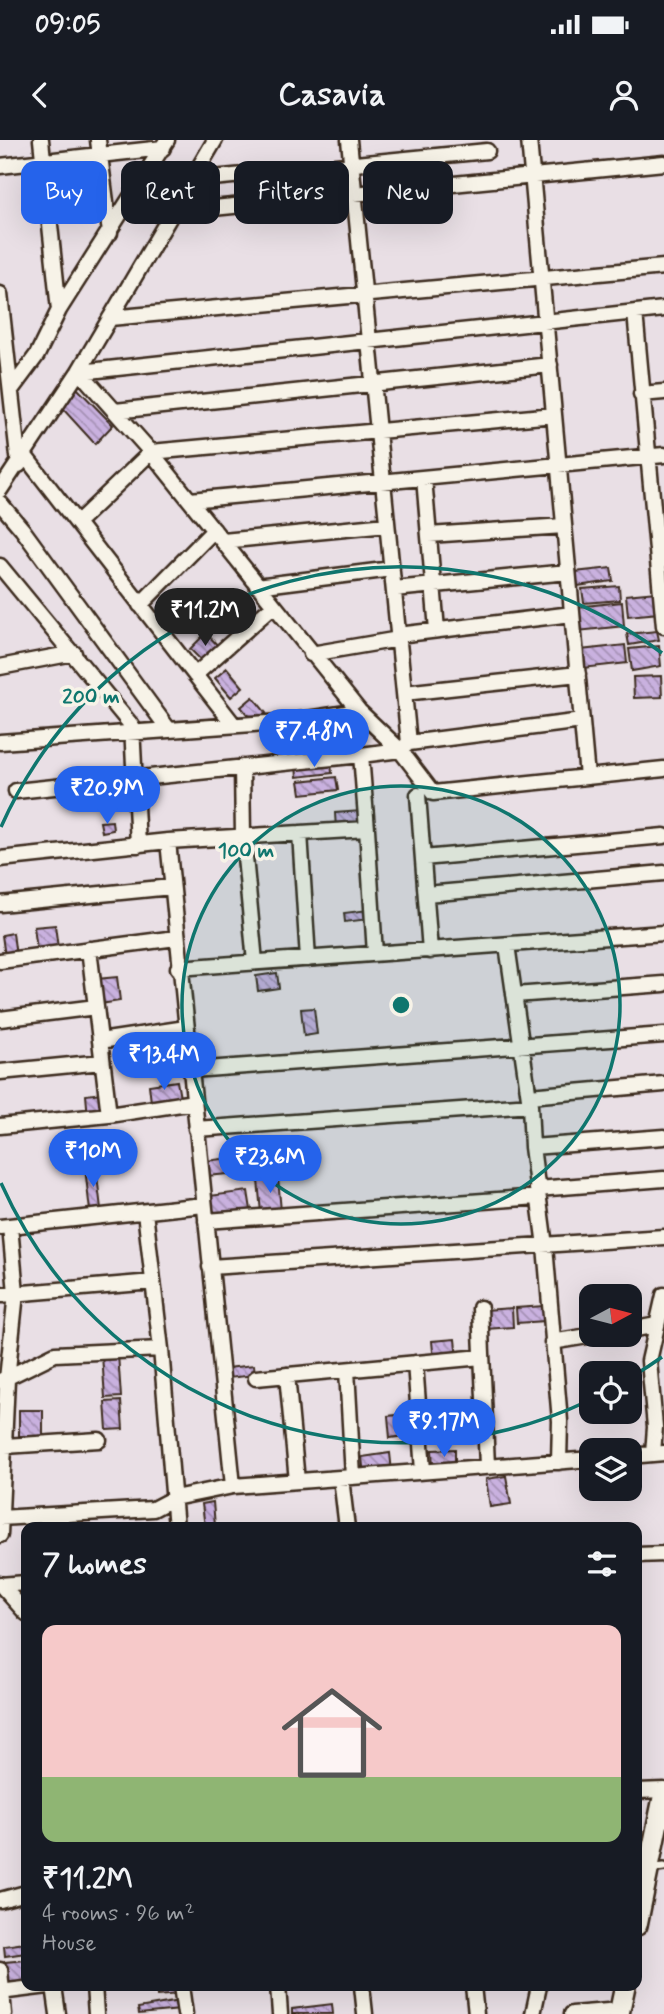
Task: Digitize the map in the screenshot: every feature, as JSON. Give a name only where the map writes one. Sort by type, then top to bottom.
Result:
[{"type":"street","points":[[7,386],[37,355],[59,310],[152,165],[157,144],[99,148],[43,161],[41,140]]},
{"type":"street","points":[[203,161],[215,140]]},
{"type":"street","points":[[349,140],[399,637],[404,693],[404,746]]},
{"type":"street","points":[[529,140],[587,777]]},
{"type":"street","points":[[99,148],[110,233]]},
{"type":"street","points":[[220,177],[487,151]]},
{"type":"street","points":[[220,207],[664,163]]},
{"type":"street","points":[[0,166],[21,164]]},
{"type":"street","points":[[50,224],[59,310]]},
{"type":"street","points":[[0,490],[79,371],[166,224]]},
{"type":"street","points":[[110,318],[664,267]]},
{"type":"street","points":[[0,302],[7,386],[7,427],[22,460],[77,523],[234,725]]},
{"type":"street","points":[[79,371],[664,309]]},
{"type":"street","points":[[635,312],[646,456],[664,626]]},
{"type":"street","points":[[114,411],[550,365]]},
{"type":"street","points":[[79,371],[151,452],[359,711],[404,746],[436,794],[664,769]]},
{"type":"street","points":[[641,394],[664,392]]},
{"type":"street","points":[[77,523],[151,452],[554,415]]},
{"type":"street","points":[[190,500],[664,455]]},
{"type":"street","points":[[424,478],[437,630]]},
{"type":"street","points":[[0,503],[169,730]]},
{"type":"street","points":[[140,605],[218,536],[387,525]]},
{"type":"street","points":[[429,535],[564,526]]},
{"type":"street","points":[[0,566],[130,723],[138,845]]},
{"type":"street","points":[[257,586],[392,569]]},
{"type":"street","points":[[394,589],[568,572]]},
{"type":"street","points":[[195,675],[273,606]]},
{"type":"street","points":[[311,654],[437,630],[572,614]]},
{"type":"street","points":[[0,667],[74,653]]},
{"type":"street","points":[[404,693],[578,674]]},
{"type":"street","points":[[0,742],[234,725],[359,711]]},
{"type":"street","points":[[16,791],[361,755],[404,746],[582,722]]},
{"type":"street","points":[[361,755],[375,954]]},
{"type":"street","points":[[242,767],[243,836],[255,962]]},
{"type":"street","points":[[418,795],[430,950]]},
{"type":"street","points":[[0,859],[167,841],[368,828]]},
{"type":"street","points":[[300,833],[308,959]]},
{"type":"street","points":[[423,858],[664,836]]},
{"type":"street","points":[[167,841],[233,1486]]},
{"type":"street","points":[[426,894],[664,873]]},
{"type":"street","points":[[0,904],[171,887]]},
{"type":"street","points":[[178,968],[664,933]]},
{"type":"street","points":[[0,961],[176,938]]},
{"type":"street","points":[[508,945],[545,1246],[560,1421],[559,1462]]},
{"type":"street","points":[[89,949],[109,1115]]},
{"type":"street","points":[[513,995],[664,984]]},
{"type":"street","points":[[0,1019],[96,1007]]},
{"type":"street","points":[[100,1041],[186,1028]]},
{"type":"street","points":[[192,1070],[664,1035]]},
{"type":"street","points":[[0,1072],[103,1062]]},
{"type":"street","points":[[196,1129],[529,1101],[664,1084]]},
{"type":"street","points":[[0,1126],[109,1115],[194,1102]]},
{"type":"street","points":[[532,1147],[664,1137]]},
{"type":"street","points":[[206,1221],[538,1193],[664,1179]]},
{"type":"street","points":[[0,1535],[1,1469],[5,1446],[4,1380],[16,1293],[5,1226],[204,1205]]},
{"type":"street","points":[[145,1212],[161,1349],[176,1522]]},
{"type":"street","points":[[210,1267],[664,1237]]},
{"type":"street","points":[[0,1295],[153,1282]]},
{"type":"street","points":[[658,1453],[649,1361],[664,1295]]},
{"type":"street","points":[[480,1308],[487,1466]]},
{"type":"street","points":[[642,1328],[657,1325]]},
{"type":"street","points":[[552,1342],[579,1338]]},
{"type":"street","points":[[4,1380],[55,1354],[161,1349]]},
{"type":"street","points":[[256,1378],[482,1357]]},
{"type":"street","points":[[415,1363],[423,1471]]},
{"type":"street","points":[[347,1370],[347,1522]]},
{"type":"street","points":[[287,1375],[296,1481]]},
{"type":"street","points":[[5,1446],[99,1440]]},
{"type":"street","points":[[1,1518],[153,1509],[174,1498],[233,1486],[579,1460]]},
{"type":"street","points":[[642,1555],[664,1553]]},
{"type":"street","points":[[0,1584],[21,1583]]},
{"type":"street","points":[[0,1584],[21,1607]]},
{"type":"street","points":[[642,1791],[664,1791],[656,1868],[642,1910]]},
{"type":"street","points":[[0,1900],[21,1894]]},
{"type":"street","points":[[0,1970],[4,2014]]},
{"type":"street","points":[[1,1992],[21,1989]]},
{"type":"street","points":[[55,1991],[58,2014]]},
{"type":"street","points":[[94,1991],[96,2014]]},
{"type":"street","points":[[182,1991],[184,2009]]},
{"type":"street","points":[[278,1991],[280,2014]]},
{"type":"street","points":[[363,1991],[365,2014]]},
{"type":"street","points":[[474,1991],[476,2014]]},
{"type":"street","points":[[533,2014],[539,1991]]},
{"type":"street","points":[[572,2014],[619,2012],[624,1991]]},
{"type":"building","points":[[74,385],[113,425],[95,444],[62,408],[72,395],[70,391]]},
{"type":"building","points":[[611,568],[613,581],[577,586],[575,572]]},
{"type":"building","points":[[619,586],[620,600],[584,603],[582,589]]},
{"type":"building","points":[[656,592],[659,613],[628,616],[626,595]]},
{"type":"building","points":[[622,602],[624,626],[578,631],[576,607]]},
{"type":"building","points":[[657,631],[659,640],[629,645],[627,634]]},
{"type":"building","points":[[206,633],[220,648],[204,663],[190,649]]},
{"type":"building","points":[[625,645],[627,663],[583,668],[581,650]]},
{"type":"building","points":[[659,646],[661,666],[632,671],[629,649]]},
{"type":"building","points":[[227,668],[243,687],[231,697],[215,678]]},
{"type":"building","points":[[661,676],[662,697],[634,698],[633,677]]},
{"type":"building","points":[[253,697],[266,713],[254,723],[241,707]]},
{"type":"building","points":[[331,762],[332,773],[297,777],[296,765]]},
{"type":"building","points":[[336,777],[338,790],[301,794],[299,781]]},
{"type":"building","points":[[361,811],[362,827],[336,829],[335,813]]},
{"type":"building","points":[[112,821],[113,830],[102,832],[100,822]]},
{"type":"building","points":[[368,910],[369,919],[345,922],[344,913]]},
{"type":"building","points":[[55,925],[58,948],[37,950],[34,927]]},
{"type":"building","points":[[13,933],[16,956],[5,957],[2,935]]},
{"type":"building","points":[[277,973],[279,988],[258,991],[256,976]]},
{"type":"building","points":[[117,977],[120,1001],[100,1004],[97,979]]},
{"type":"building","points":[[314,1008],[317,1034],[304,1036],[301,1009]]},
{"type":"building","points":[[177,1081],[180,1098],[151,1102],[149,1085]]},
{"type":"building","points":[[101,1093],[104,1115],[88,1117],[86,1095]]},
{"type":"building","points":[[238,1157],[239,1173],[207,1176],[205,1161]]},
{"type":"building","points":[[96,1167],[101,1209],[90,1211],[85,1168]]},
{"type":"building","points":[[278,1178],[281,1211],[261,1213],[258,1180]]},
{"type":"building","points":[[248,1191],[251,1210],[211,1215],[209,1196]]},
{"type":"building","points":[[544,1306],[545,1321],[517,1323],[516,1308]]},
{"type":"building","points":[[512,1308],[513,1327],[486,1329],[485,1310]]},
{"type":"building","points":[[455,1339],[457,1359],[434,1362],[432,1341]]},
{"type":"building","points":[[118,1354],[121,1397],[105,1398],[102,1355]]},
{"type":"building","points":[[254,1365],[255,1375],[228,1378],[227,1368]]},
{"type":"building","points":[[121,1401],[123,1429],[107,1430],[105,1402]]},
{"type":"building","points":[[19,1410],[43,1410],[43,1436],[19,1436]]},
{"type":"building","points":[[416,1413],[419,1434],[390,1438],[388,1416]]},
{"type":"building","points":[[455,1449],[455,1468],[433,1468],[432,1450]]},
{"type":"building","points":[[390,1453],[392,1472],[364,1476],[362,1457]]},
{"type":"building","points":[[506,1476],[511,1504],[490,1507],[486,1479]]},
{"type":"building","points":[[213,1502],[215,1522],[204,1522],[202,1504]]},
{"type":"building","points":[[21,1944],[21,1954],[5,1956],[4,1946]]},
{"type":"building","points":[[21,1960],[21,1983],[7,1984],[5,1962]]},
{"type":"building","points":[[156,1991],[178,1991],[178,1994],[157,1996]]},
{"type":"building","points":[[179,2001],[180,2010],[139,2014],[138,2008]]},
{"type":"building","points":[[332,2004],[333,2014],[292,2014],[292,2009]]}]
